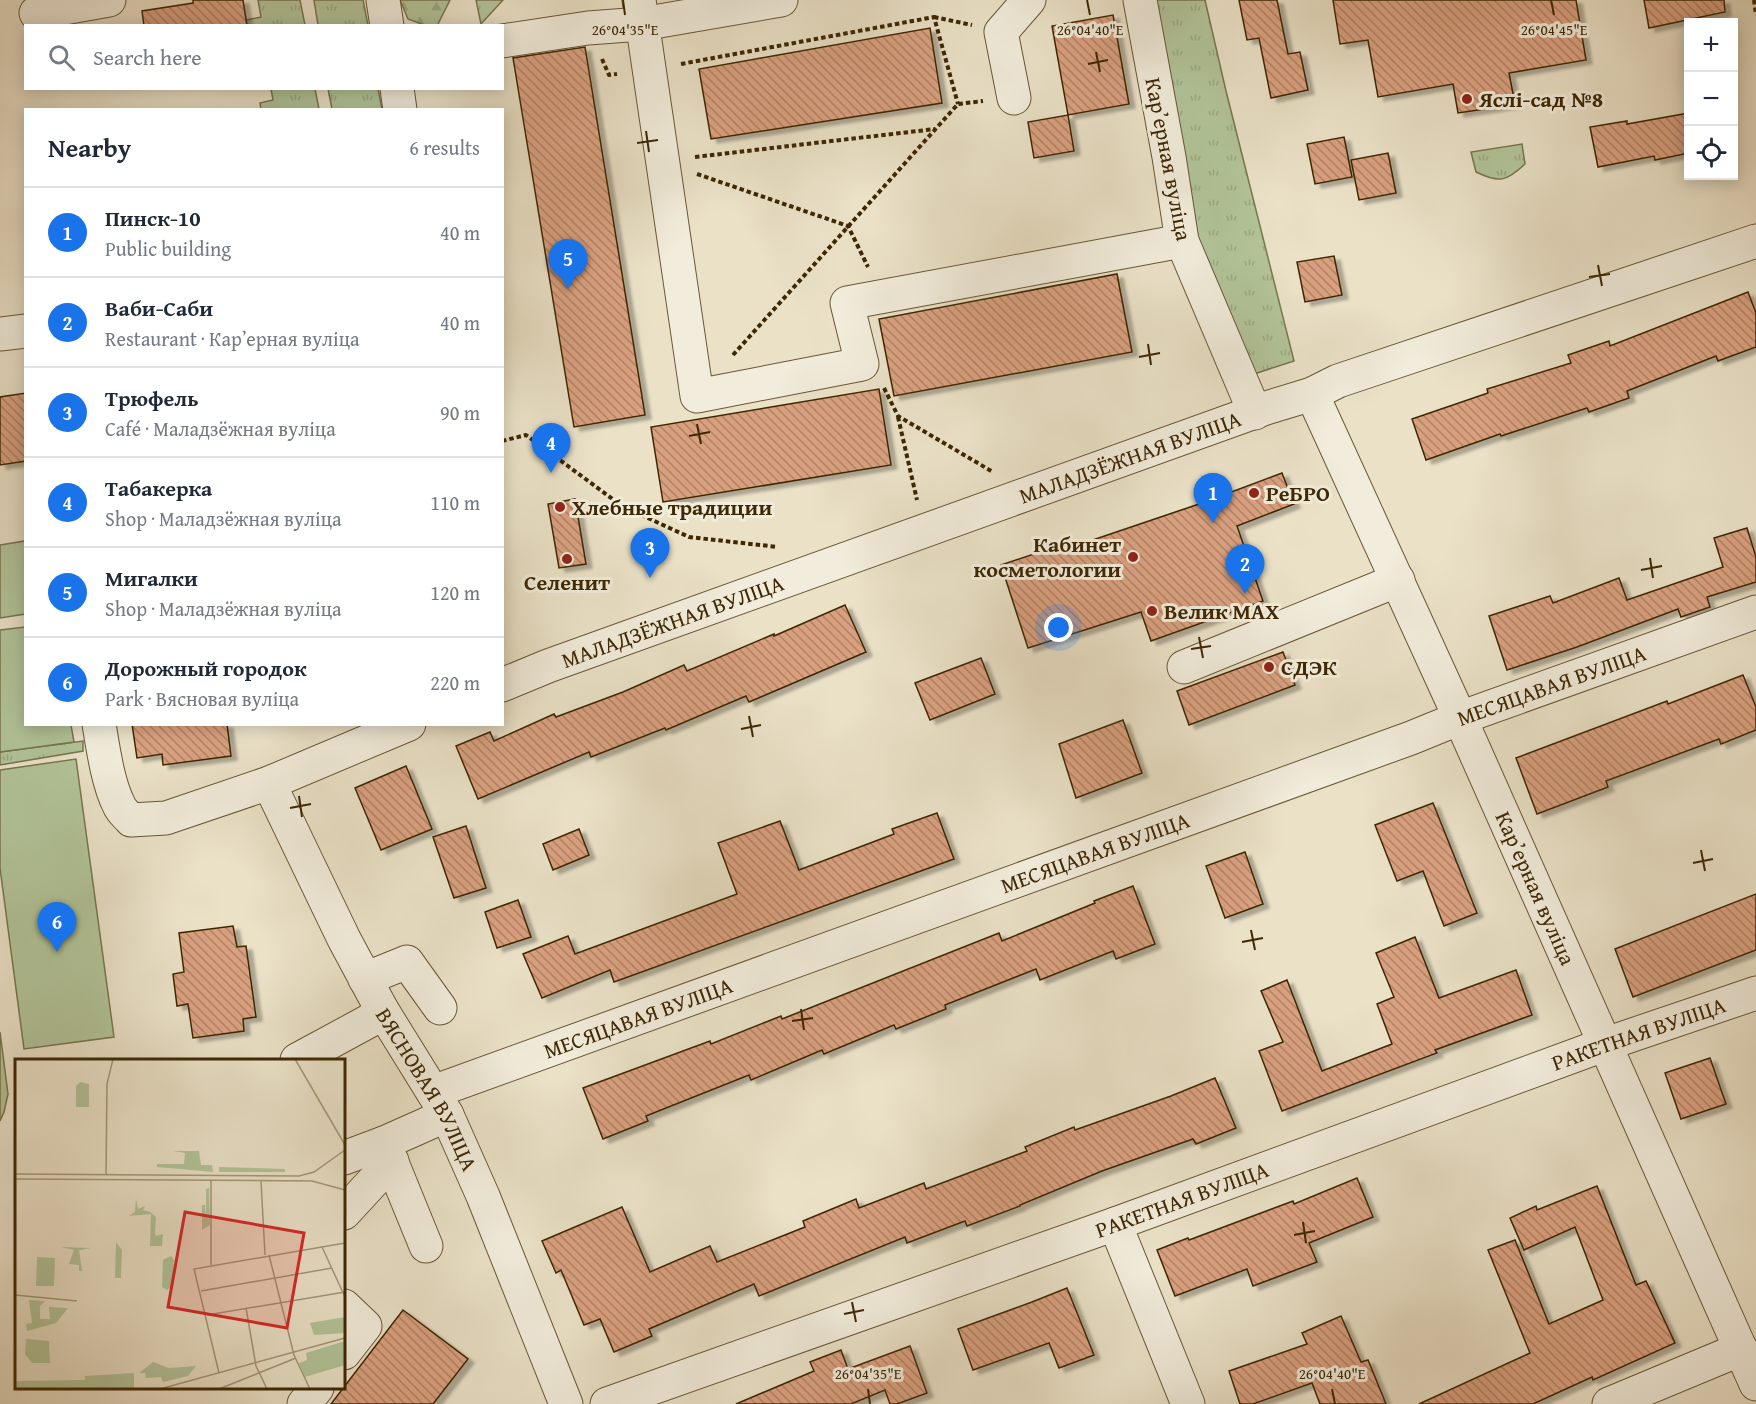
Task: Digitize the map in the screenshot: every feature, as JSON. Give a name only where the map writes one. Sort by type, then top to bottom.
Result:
[{"type":"street","points":[[36,13],[109,0]]},
{"type":"street","points":[[383,0],[387,24]]},
{"type":"street","points":[[504,41],[588,28],[640,12],[781,0]]},
{"type":"street","points":[[1014,98],[1001,32],[1029,0]]},
{"type":"street","name":"Карʼерная вуліца","points":[[1140,0],[1182,241],[1255,413]]},
{"type":"street","points":[[640,12],[697,396],[862,364],[847,303],[1182,241]]},
{"type":"street","points":[[397,90],[400,108]]},
{"type":"street","name":"МАЛАДЗЁЖНАЯ ВУЛІЦА","points":[[504,681],[1312,394],[1338,381],[1756,242]]},
{"type":"street","points":[[0,334],[24,330]]},
{"type":"street","name":"Карʼерная вуліца","points":[[1312,394],[1460,718],[1755,1381]]},
{"type":"street","points":[[1184,667],[1398,580]]},
{"type":"street","name":"МЕСЯЦАВАЯ ВУЛІЦА","points":[[345,1158],[388,1152],[440,1104],[1460,718],[1756,612]]},
{"type":"street","points":[[99,726],[112,788],[119,807],[131,820],[166,818],[269,783],[404,726]]},
{"type":"street","name":"ВЯСНОВАЯ ВУЛІЦА","points":[[269,783],[365,979],[440,1104],[483,1196],[566,1404]]},
{"type":"street","points":[[365,979],[407,962],[440,1008]]},
{"type":"street","name":"РАКЕТНАЯ ВУЛІЦА","points":[[607,1404],[1115,1224],[1606,1044],[1756,993]]},
{"type":"street","points":[[299,1059],[369,1021],[382,1010]]},
{"type":"street","points":[[345,1212],[388,1152]]},
{"type":"street","points":[[388,1152],[426,1246]]},
{"type":"street","points":[[1115,1224],[1188,1404]]},
{"type":"street","points":[[345,1307],[365,1326],[345,1352]]},
{"type":"street","points":[[1609,1404],[1740,1349]]},
{"type":"street","points":[[304,1404],[316,1389]]},
{"type":"path","points":[[1754,0],[1756,15]]},
{"type":"path","points":[[588,28],[609,75],[649,70],[934,17],[958,104]]},
{"type":"path","points":[[697,396],[958,104],[1014,98]]},
{"type":"path","points":[[662,161],[935,129]]},
{"type":"path","points":[[662,161],[848,226],[883,296]]},
{"type":"path","points":[[879,379],[898,416],[919,508]]},
{"type":"path","points":[[898,416],[994,472]]},
{"type":"path","points":[[504,440],[526,435],[622,506],[689,537],[789,549]]},
{"type":"green space","points":[[258,0],[300,0],[305,24],[247,24],[246,20],[261,17]]},
{"type":"green space","points":[[314,0],[363,0],[368,24],[318,24]]},
{"type":"green space","points":[[400,0],[450,0],[438,24],[421,24],[408,19]]},
{"type":"green space","points":[[476,0],[503,0],[481,24]]},
{"type":"green space","points":[[1152,0],[1205,0],[1294,361],[1254,374],[1195,240]]},
{"type":"green space","points":[[271,90],[315,90],[319,108],[261,108],[260,103],[273,100]]},
{"type":"green space","points":[[328,90],[378,90],[382,108],[332,108]]},
{"type":"green space","points":[[1522,144],[1525,164],[1513,174],[1497,179],[1476,172],[1471,152]]},
{"type":"green space","points":[[24,541],[24,614],[0,618],[0,545]]},
{"type":"green space","points":[[24,627],[24,726],[71,726],[74,742],[0,752],[0,630]]},
{"type":"green space","points":[[83,741],[83,751],[0,765],[0,752]]},
{"type":"green space","points":[[76,759],[114,1037],[24,1049],[0,868],[0,770]]},
{"type":"green space","points":[[0,1032],[8,1094],[0,1121]]},
{"type":"building","points":[[193,0],[243,0],[247,24],[144,24],[142,11],[193,3]]},
{"type":"building","points":[[1239,0],[1277,0],[1288,54],[1300,52],[1308,90],[1271,98],[1259,38],[1247,40]]},
{"type":"building","points":[[1333,0],[1576,0],[1586,60],[1509,73],[1515,104],[1458,113],[1453,84],[1378,97],[1368,40],[1340,44]]},
{"type":"building","points":[[1644,0],[1724,0],[1725,12],[1696,18],[1684,18],[1684,21],[1649,28]]},
{"type":"building","points":[[1113,15],[1129,104],[1068,115],[1052,26]]},
{"type":"building","points":[[930,28],[942,103],[711,139],[699,69]]},
{"type":"building","points":[[585,47],[645,415],[574,427],[513,58]]},
{"type":"building","points":[[1684,114],[1684,154],[1655,160],[1654,156],[1598,167],[1590,127],[1627,121],[1627,124]]},
{"type":"building","points":[[1068,115],[1074,151],[1034,158],[1028,122]]},
{"type":"building","points":[[1344,137],[1352,177],[1315,184],[1307,144]]},
{"type":"building","points":[[1388,153],[1396,193],[1359,200],[1351,160]]},
{"type":"building","points":[[1334,256],[1342,295],[1305,302],[1297,262]]},
{"type":"building","points":[[1117,274],[1132,352],[894,396],[879,319]]},
{"type":"building","points":[[1748,292],[1756,313],[1756,347],[1718,361],[1716,356],[1627,391],[1629,398],[1589,412],[1587,408],[1501,436],[1500,434],[1426,460],[1412,419],[1488,393],[1487,389],[1571,363],[1568,355],[1609,341],[1610,346]]},
{"type":"building","points":[[879,389],[891,465],[663,502],[651,427]]},
{"type":"building","points":[[24,393],[24,461],[0,465],[0,397]]},
{"type":"building","points":[[1282,473],[1294,504],[1237,526],[1263,601],[1151,641],[1141,612],[1028,648],[1001,565],[1070,542],[1072,547]]},
{"type":"building","points":[[575,499],[586,564],[559,568],[548,504]]},
{"type":"building","points":[[1747,528],[1756,557],[1756,582],[1707,597],[1710,607],[1681,617],[1678,609],[1577,647],[1507,670],[1489,616],[1550,596],[1553,603],[1619,578],[1627,600],[1723,567],[1714,538]]},
{"type":"building","points":[[845,605],[866,652],[749,702],[746,696],[666,730],[665,728],[591,757],[589,752],[478,799],[456,746],[490,732],[494,741],[554,714],[556,717],[623,692],[684,665],[687,671]]},
{"type":"building","points":[[1283,652],[1295,685],[1189,725],[1177,691]]},
{"type":"building","points":[[981,658],[995,694],[930,720],[915,683]]},
{"type":"building","points":[[1743,675],[1756,707],[1756,730],[1721,744],[1719,739],[1606,781],[1608,787],[1537,814],[1516,758]]},
{"type":"building","points":[[1123,720],[1142,773],[1076,798],[1059,744]]},
{"type":"building","points":[[132,726],[227,726],[231,756],[163,765],[162,754],[137,758]]},
{"type":"building","points":[[406,766],[432,829],[381,850],[355,788]]},
{"type":"building","points":[[1433,803],[1477,913],[1444,926],[1423,871],[1397,881],[1375,825]]},
{"type":"building","points":[[937,813],[954,859],[614,982],[610,970],[542,998],[523,954],[568,936],[575,954],[737,894],[718,843],[780,821],[799,870],[894,834],[892,829]]},
{"type":"building","points":[[466,826],[486,888],[454,898],[433,837]]},
{"type":"building","points":[[579,829],[589,855],[553,870],[543,844]]},
{"type":"building","points":[[1245,852],[1263,904],[1225,918],[1206,866]]},
{"type":"building","points":[[1133,886],[1155,944],[1116,959],[1113,951],[1040,980],[1036,969],[945,1005],[946,1009],[896,1029],[894,1025],[824,1054],[822,1050],[751,1080],[749,1075],[646,1116],[648,1121],[603,1139],[583,1088],[710,1041],[711,1044],[781,1016],[782,1019],[999,933],[1002,941]]},
{"type":"building","points":[[1756,894],[1756,950],[1633,997],[1615,949]]},
{"type":"building","points":[[518,900],[531,937],[497,948],[485,912]]},
{"type":"building","points":[[233,926],[237,947],[246,946],[256,1017],[243,1019],[244,1031],[193,1038],[188,1004],[177,1006],[173,974],[184,972],[179,933]]},
{"type":"building","points":[[1415,937],[1439,998],[1516,970],[1532,1015],[1435,1050],[1437,1053],[1282,1111],[1259,1051],[1283,1042],[1261,991],[1287,980],[1322,1071],[1392,1044],[1377,1004],[1394,997],[1376,953]]},
{"type":"building","points":[[1710,1058],[1726,1104],[1681,1119],[1665,1073]]},
{"type":"building","points":[[1215,1078],[1236,1128],[1196,1144],[1193,1139],[1102,1171],[967,1226],[965,1221],[907,1243],[905,1237],[759,1296],[754,1284],[649,1329],[652,1336],[614,1352],[600,1319],[584,1325],[561,1270],[556,1273],[542,1241],[622,1207],[650,1272],[710,1246],[717,1262],[805,1227],[803,1221],[856,1199],[859,1208],[924,1183],[926,1189],[1027,1151],[1025,1147],[1074,1127],[1075,1130]]},
{"type":"building","points":[[1357,1178],[1373,1217],[1309,1243],[1317,1262],[1253,1286],[1247,1269],[1175,1296],[1157,1250],[1293,1201],[1294,1204]]},
{"type":"building","points":[[1597,1186],[1636,1285],[1646,1281],[1675,1343],[1533,1404],[1419,1404],[1530,1353],[1488,1250],[1515,1240],[1549,1324],[1603,1300],[1575,1227],[1524,1250],[1510,1218],[1536,1206],[1537,1210]]},
{"type":"building","points":[[1067,1288],[1094,1355],[1059,1368],[1049,1343],[973,1370],[958,1329]]},
{"type":"building","points":[[403,1310],[468,1359],[433,1404],[331,1404],[342,1389],[345,1389],[345,1386]]},
{"type":"building","points":[[1341,1316],[1361,1362],[1368,1360],[1386,1404],[1320,1404],[1312,1383],[1253,1404],[1240,1404],[1229,1371],[1307,1344],[1302,1333]]},
{"type":"building","points":[[910,1346],[927,1393],[897,1404],[890,1404],[885,1390],[851,1404],[736,1404],[814,1371],[810,1362],[841,1350],[848,1369]]},
{"type":"place","name":"Яслі-сад №8","points":[[1467,99]]},
{"type":"place","name":"Мигалки","points":[[568,289]]},
{"type":"place","name":"Табакерка","points":[[551,473]]},
{"type":"place","name":"РеБРО","points":[[1254,493]]},
{"type":"place","name":"Хлебные традиции","points":[[560,507]]},
{"type":"place","name":"Пинск-10","points":[[1213,523]]},
{"type":"place","name":"Кабинет косметологии","points":[[1133,557]]},
{"type":"place","name":"Селенит","points":[[567,559]]},
{"type":"place","name":"Трюфель","points":[[650,578]]},
{"type":"place","name":"Ваби-Саби","points":[[1245,594]]},
{"type":"place","name":"Велик МАХ","points":[[1152,611]]},
{"type":"place","name":"СДЭК","points":[[1269,667]]},
{"type":"place","name":"Дорожный городок","points":[[57,952]]}]
